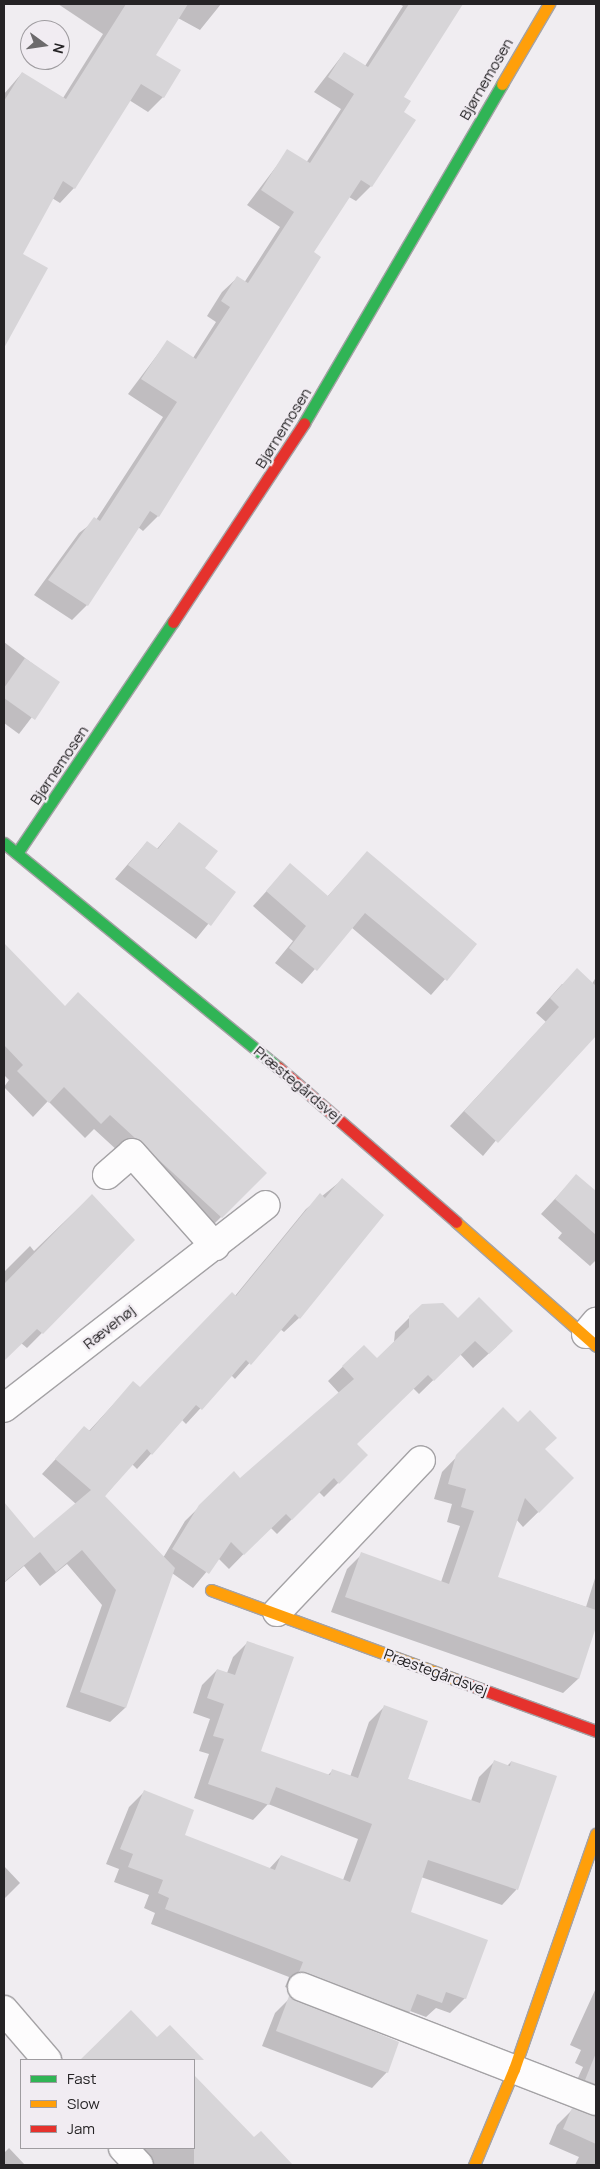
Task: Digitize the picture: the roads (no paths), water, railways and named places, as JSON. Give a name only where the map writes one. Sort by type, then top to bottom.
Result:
[{"type":"street","name":"Bjørnemosen","points":[[17,853],[286,453],[549,4]]},
{"type":"street","name":"Præstegårdsvej","points":[[4,843],[321,1102],[593,1334]]},
{"type":"street","points":[[107,1175],[132,1153],[215,1246]]},
{"type":"street","name":"Rævehøj","points":[[4,1408],[266,1205]]},
{"type":"street","points":[[276,1612],[421,1460]]},
{"type":"street","name":"Præstegårdsvej","points":[[210,1590],[276,1612],[596,1731]]},
{"type":"street","points":[[474,2165],[514,2069],[596,1834]]},
{"type":"street","points":[[302,1987],[596,2101]]},
{"type":"street","points":[[4,2010],[46,2059]]},
{"type":"street","points":[[124,2149],[139,2165]]}]
